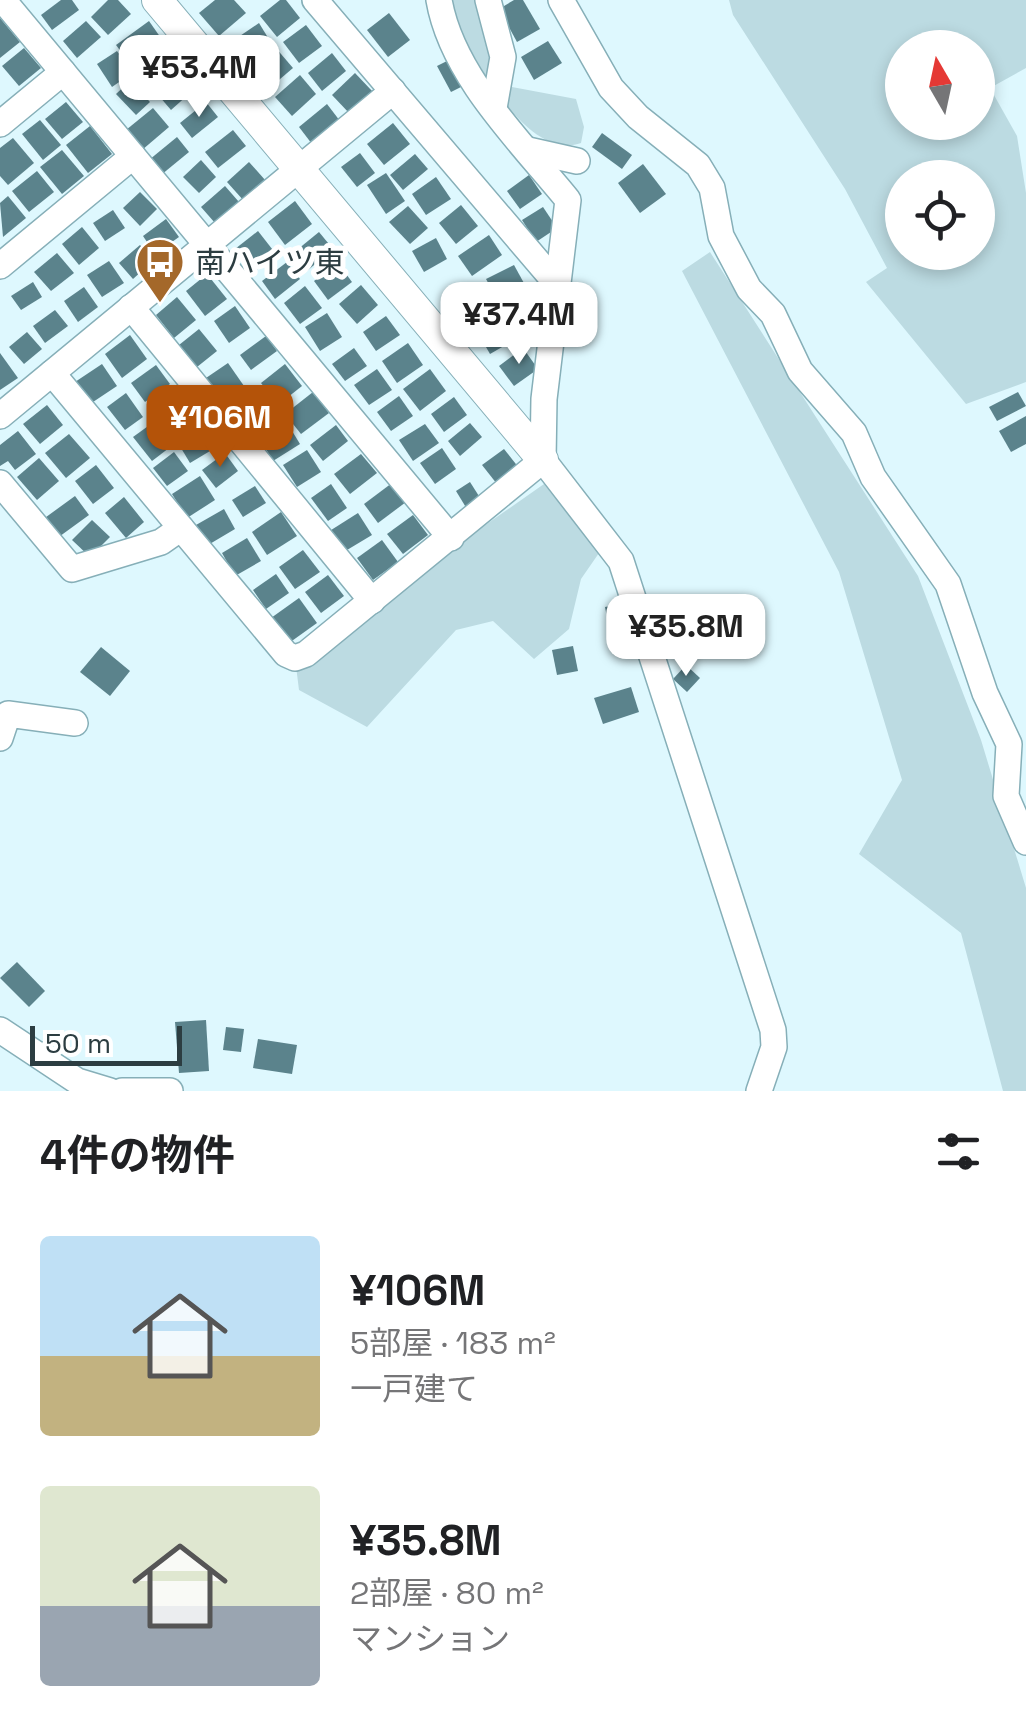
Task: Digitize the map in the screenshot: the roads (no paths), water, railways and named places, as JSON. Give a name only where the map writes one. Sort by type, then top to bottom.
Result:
[{"type":"street","points":[[3,0],[451,538]]},
{"type":"street","points":[[157,0],[543,460],[621,561],[773,1030],[774,1047],[759,1091]]},
{"type":"street","points":[[315,0],[556,283]]},
{"type":"street","points":[[52,373],[286,654],[295,658],[451,538],[543,460],[544,399],[568,200],[494,108],[445,31],[439,0]]},
{"type":"street","points":[[488,0],[503,57],[494,108]]},
{"type":"street","points":[[561,0],[611,88],[705,176],[712,188],[721,236],[749,289],[773,314],[800,371],[854,433],[873,477],[948,584],[984,693],[1009,744],[1006,796],[1026,842]]},
{"type":"street","points":[[0,124],[63,72]]},
{"type":"street","points":[[0,416],[392,91]]},
{"type":"street","points":[[528,150],[577,160]]},
{"type":"street","points":[[0,266],[133,156]]},
{"type":"street","points":[[131,307],[372,601]]},
{"type":"street","points":[[0,483],[72,570],[161,542],[180,528]]},
{"type":"street","points":[[0,738],[8,714],[75,723]]},
{"type":"street","points":[[0,1030],[65,1074],[110,1091]]},
{"type":"street","points":[[122,1091],[170,1091]]},
{"type":"place","name":"南ハイツ東","points":[[160,304]]}]
